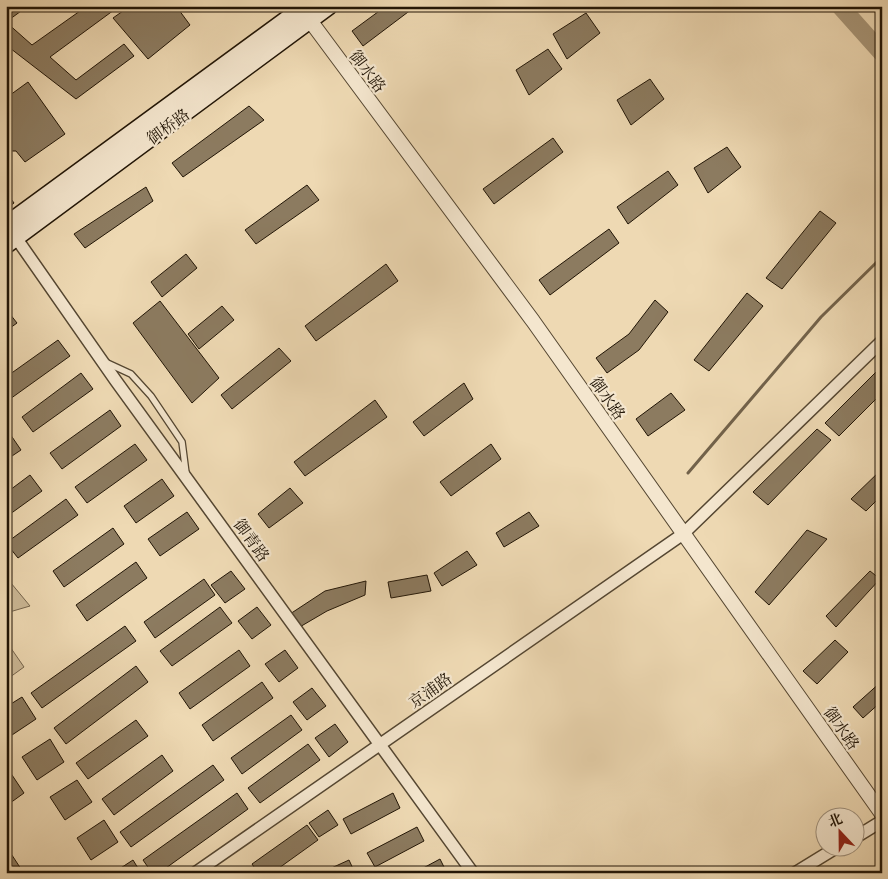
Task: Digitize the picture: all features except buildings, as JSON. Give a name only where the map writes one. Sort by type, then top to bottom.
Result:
[{"type":"main road","name":"御桥路","points":[[8,231],[304,11],[329,6]]},
{"type":"street","name":"御水路","points":[[304,11],[533,321],[882,814]]},
{"type":"street","name":"御青路","points":[[8,231],[474,873]]},
{"type":"street","name":"京浦路","points":[[195,873],[683,534],[882,341]]},
{"type":"street","points":[[866,831],[882,821]]},
{"type":"street","points":[[795,873],[823,856]]},
{"type":"lane","points":[[102,361],[131,374],[151,396],[182,442],[186,478]]},
{"type":"shaded area","points":[[6,577],[30,606],[6,613]]},
{"type":"shaded area","points":[[6,641],[24,667],[6,680]]},
{"type":"waterway","points":[[840,6],[882,53]]},
{"type":"waterway","points":[[688,473],[821,317],[882,257]]}]
